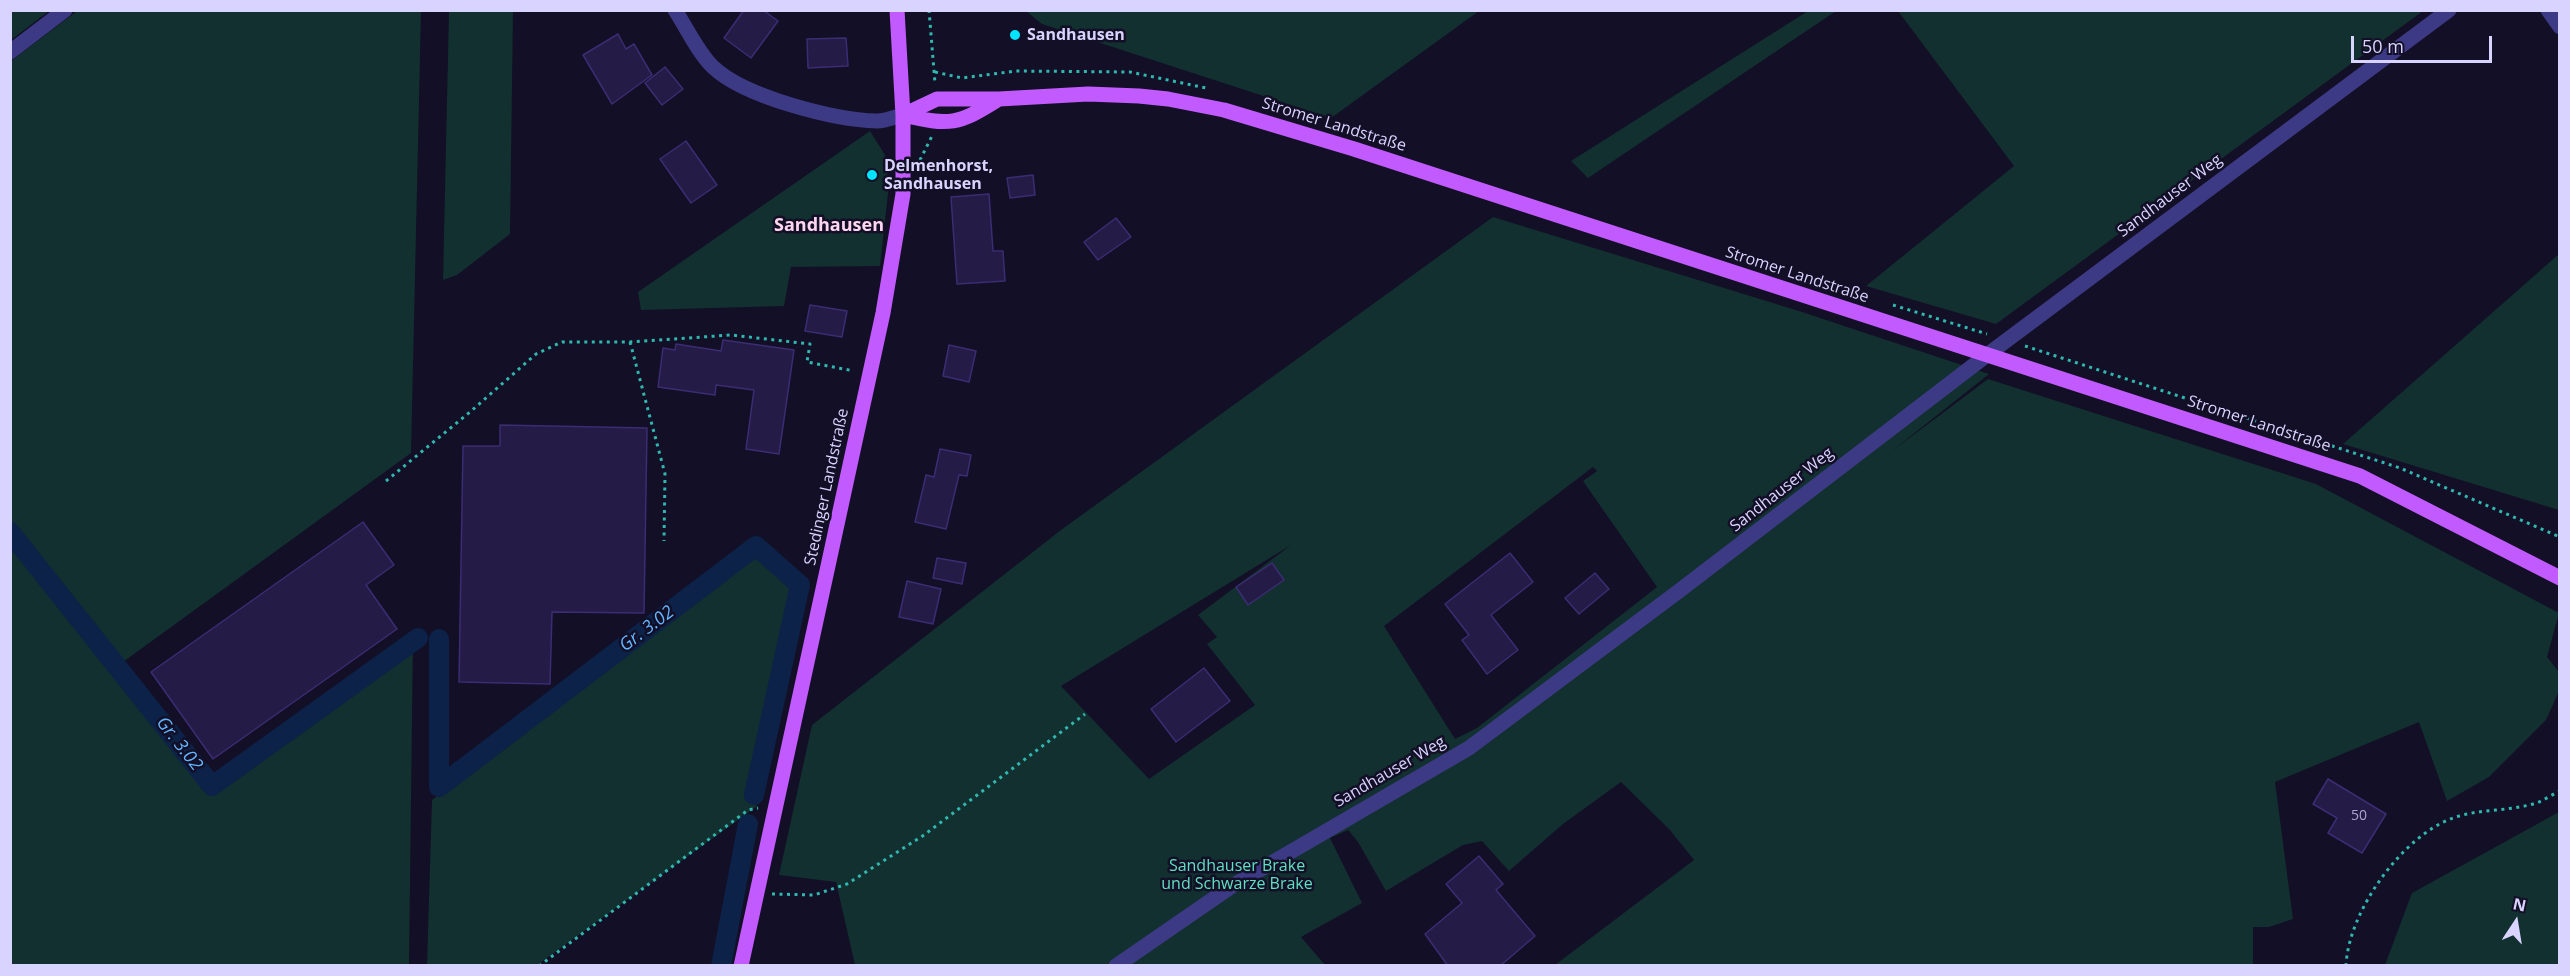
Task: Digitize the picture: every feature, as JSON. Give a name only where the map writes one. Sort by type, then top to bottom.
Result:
[{"type":"main road","name":"Stedinger Landstraße","points":[[741,966],[870,374],[903,194],[903,115],[897,10]]},
{"type":"main road","name":"Stromer Landstraße","points":[[903,115],[936,99],[999,99],[1088,94],[1168,99],[1224,110],[1354,149],[2360,476],[2559,578]]},
{"type":"main road","points":[[903,115],[938,123],[970,118],[999,99]]},
{"type":"street","points":[[10,52],[65,10]]},
{"type":"street","points":[[675,10],[713,67],[731,80],[782,102],[845,118],[879,121],[903,115]]},
{"type":"street","name":"Sandhauser Weg","points":[[1116,966],[1232,886],[1469,748],[1679,591],[1987,355],[2449,10]]},
{"type":"street","points":[[2548,10],[2559,27]]},
{"type":"path","points":[[929,10],[935,72],[962,78],[1016,71],[1076,71]]},
{"type":"path","points":[[386,481],[536,354],[562,342],[630,342],[731,335],[810,344],[807,362],[870,374]]},
{"type":"path","points":[[630,342],[665,474],[664,541]]},
{"type":"path","points":[[757,892],[782,896],[814,895],[847,884],[924,836],[1085,714]]},
{"type":"path","points":[[2346,966],[2357,921],[2374,887],[2397,856],[2424,834],[2452,818],[2539,802],[2559,791]]},
{"type":"path","points":[[539,966],[748,810],[762,807],[775,808]]},
{"type":"green space","points":[[11,10],[49,10],[49,11],[11,40]]},
{"type":"green space","points":[[77,11],[421,11],[411,453],[123,662],[213,775],[413,635],[409,965],[11,966],[11,61]]},
{"type":"green space","points":[[449,11],[513,11],[510,234],[457,275],[443,280]]},
{"type":"green space","points":[[1026,11],[1479,11],[1331,118],[1042,24]]},
{"type":"green space","points":[[1808,11],[1836,11],[1588,178],[1571,161]]},
{"type":"green space","points":[[1898,11],[2423,11],[1996,324],[1866,286],[2014,166]]},
{"type":"green space","points":[[870,131],[885,155],[889,184],[880,266],[791,267],[784,306],[641,310],[638,292]]},
{"type":"green space","name":"Sandhauser Brake und Schwarze Brake","points":[[1493,217],[1799,311],[1989,374],[1892,451],[1988,379],[2316,484],[2559,613],[2547,657],[2559,672],[2559,691],[2546,720],[2489,777],[2447,801],[2419,722],[2275,782],[2293,919],[2269,927],[2253,927],[2253,965],[1555,965],[1694,860],[1670,830],[1621,782],[1563,824],[1509,871],[1482,841],[1463,845],[1386,891],[1358,842],[1348,830],[1330,838],[1362,903],[1301,937],[1325,965],[855,965],[836,882],[779,875],[812,725],[1061,530]],"holes":[[[1593,467],[1597,471],[1583,481],[1657,587],[1477,728],[1455,739],[1384,626]],[[1291,545],[1198,615],[1217,637],[1207,644],[1255,705],[1149,779],[1061,686]]]},
{"type":"green space","points":[[2559,254],[2559,510],[2343,444]]},
{"type":"green space","points":[[755,554],[802,595],[756,807],[537,965],[427,965],[432,800]]},
{"type":"green space","points":[[2559,812],[2559,965],[2385,965],[2412,893]]},
{"type":"building","points":[[744,10],[763,10],[778,21],[751,58],[724,38]]},
{"type":"building","points":[[618,34],[626,49],[634,44],[652,75],[612,104],[583,55]]},
{"type":"building","points":[[846,38],[848,66],[808,68],[807,39]]},
{"type":"building","points":[[665,67],[683,89],[662,105],[645,83]]},
{"type":"building","points":[[686,141],[717,185],[691,203],[660,159]]},
{"type":"building","points":[[1033,175],[1035,195],[1010,198],[1007,178]]},
{"type":"building","points":[[989,194],[993,251],[1003,251],[1005,281],[957,284],[951,197]]},
{"type":"building","points":[[1116,218],[1131,237],[1098,260],[1084,242]]},
{"type":"building","points":[[810,305],[847,311],[842,337],[805,331]]},
{"type":"building","points":[[723,340],[794,350],[779,454],[746,449],[754,390],[716,385],[715,395],[658,387],[663,348],[675,350],[676,344],[721,351]]},
{"type":"building","points":[[949,345],[976,351],[969,382],[943,376]]},
{"type":"building","points":[[500,425],[647,428],[644,613],[552,612],[550,684],[459,682],[463,446],[500,446]]},
{"type":"building","points":[[940,449],[971,455],[967,476],[959,475],[946,529],[915,522],[926,475],[934,477]]},
{"type":"building","points":[[363,522],[394,565],[366,585],[397,629],[213,759],[151,672]]},
{"type":"building","points":[[1510,553],[1533,582],[1491,615],[1518,650],[1487,674],[1462,640],[1469,635],[1445,604]]},
{"type":"building","points":[[937,558],[966,563],[962,584],[933,578]]},
{"type":"building","points":[[1272,563],[1284,580],[1248,605],[1236,587]]},
{"type":"building","points":[[1595,573],[1609,589],[1579,614],[1565,598]]},
{"type":"building","points":[[907,581],[941,589],[933,624],[899,617]]},
{"type":"building","points":[[1204,668],[1230,701],[1176,742],[1151,709]]},
{"type":"building","points":[[2328,779],[2386,814],[2362,853],[2328,833],[2337,818],[2313,804]]},
{"type":"building","points":[[1479,856],[1503,884],[1496,890],[1535,936],[1500,966],[1448,966],[1425,934],[1462,903],[1446,884]]},
{"type":"waterway","name":"Gr. 3.02","points":[[10,532],[212,786],[418,638]]},
{"type":"waterway","name":"Gr. 3.02","points":[[439,639],[439,787],[756,546],[800,585],[754,795]]},
{"type":"waterway","name":"Gr. 3.02","points":[[721,966],[748,824]]},
{"type":"place","name":"Sandhausen","points":[[1015,35]]},
{"type":"place","name":"Delmenhorst, Sandhausen","points":[[872,175]]},
{"type":"district","name":"Sandhausen","points":[[829,226]]}]
